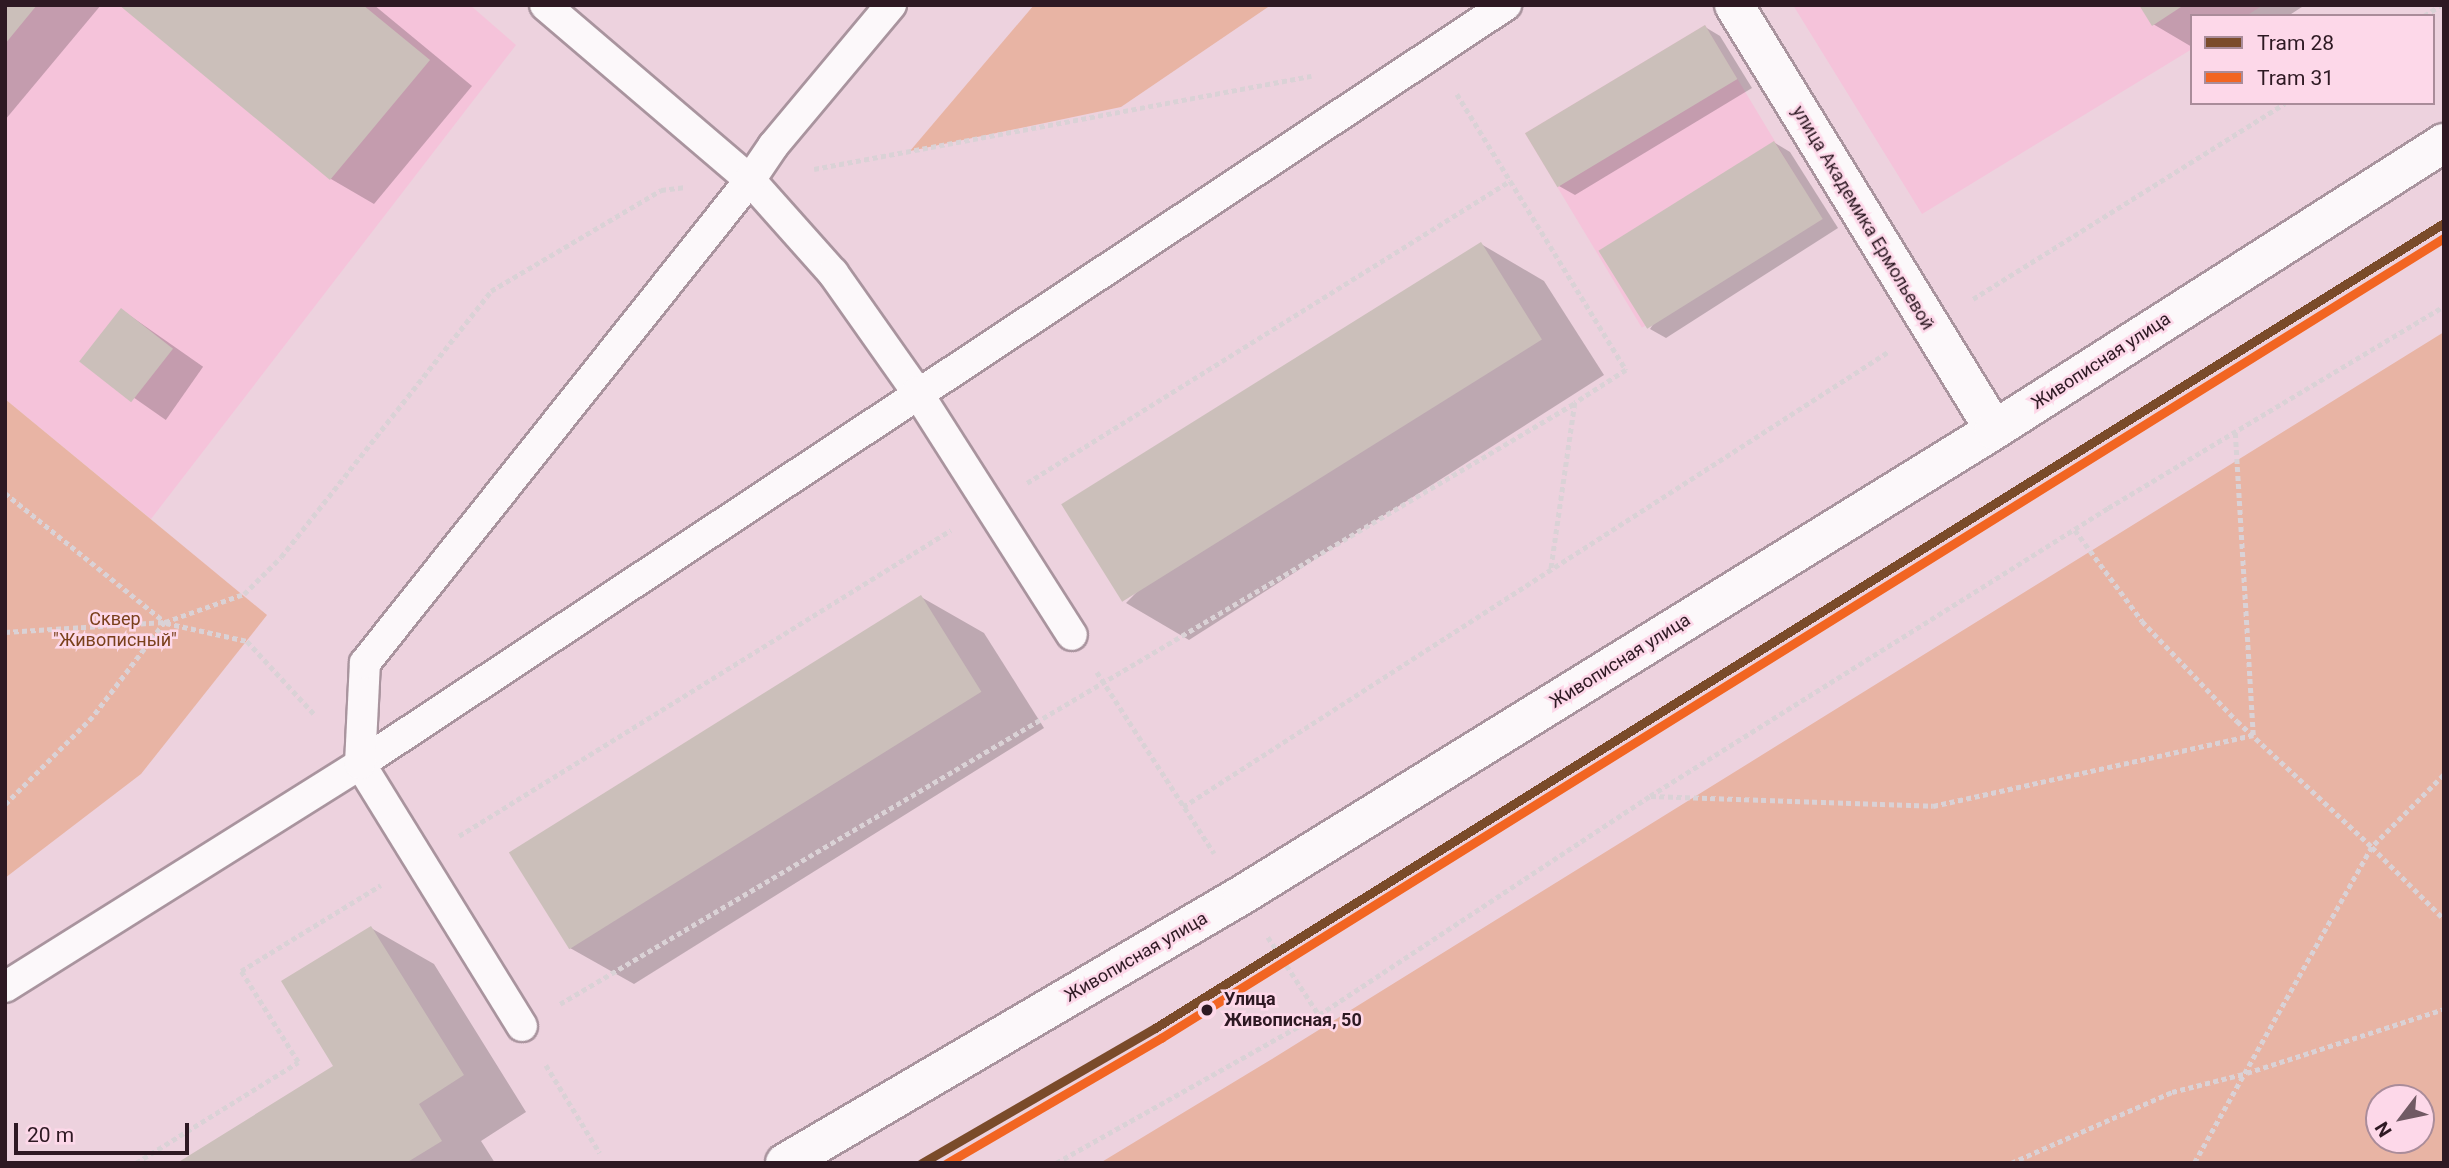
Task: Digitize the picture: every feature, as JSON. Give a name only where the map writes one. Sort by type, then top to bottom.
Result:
[{"type":"street","name":"улица Академика Ермольевой","points":[[1734,5],[1928,326],[1994,429]]},
{"type":"street","name":"Живописная улица","points":[[785,1163],[1242,895],[1994,429],[2444,143]]},
{"type":"lane","points":[[545,5],[750,180],[833,273],[917,392],[1072,635]]},
{"type":"lane","points":[[522,1026],[360,764],[365,663],[750,180],[773,146],[891,5]]},
{"type":"lane","points":[[5,987],[360,764],[917,392],[1506,5]]},
{"type":"path","points":[[5,632],[165,622],[244,594],[272,566],[491,291],[661,190],[750,180],[1322,75]]},
{"type":"path","points":[[1183,807],[1928,326],[2281,105]]},
{"type":"path","points":[[600,1153],[522,1026],[1575,403],[1626,370],[1479,128]]},
{"type":"path","points":[[136,1163],[298,1062],[240,971],[1510,181]]},
{"type":"path","points":[[1056,1163],[1319,1015],[1650,796],[2235,431],[2444,306]]},
{"type":"path","points":[[1551,570],[1575,403]]},
{"type":"path","points":[[2235,431],[2253,734]]},
{"type":"path","points":[[5,493],[165,622],[247,641],[360,764]]},
{"type":"path","points":[[2075,530],[2142,621],[2253,734],[2444,919]]},
{"type":"path","points":[[5,805],[93,717],[165,622]]},
{"type":"path","points":[[1072,635],[1319,1015]]},
{"type":"path","points":[[1650,796],[1933,806],[2253,734]]},
{"type":"path","points":[[2196,1163],[2372,847],[2444,775]]},
{"type":"path","points":[[2011,1163],[2172,1092],[2247,1073],[2444,1009]]},
{"type":"shaded area","points":[[5,5],[470,5],[516,45],[151,519],[5,399]]},
{"type":"shaded area","points":[[1793,5],[2263,5],[2249,14],[2190,14],[2190,50],[1922,214]]},
{"type":"shaded area","points":[[1705,25],[1822,220],[1642,328],[1525,133]]},
{"type":"green space","points":[[1034,5],[1271,5],[1121,107],[910,151]]},
{"type":"green space","points":[[2444,332],[2444,1163],[1100,1163],[1267,1062]]},
{"type":"green space","name":"Сквер \"Живописный\"","points":[[5,399],[267,615],[141,774],[5,878]]},
{"type":"building","points":[[5,5],[37,5],[5,44]]},
{"type":"building","points":[[119,5],[363,5],[430,60],[330,180]]},
{"type":"building","points":[[2139,5],[2184,5],[2152,26]]},
{"type":"building","points":[[1705,25],[1737,79],[1557,187],[1525,133]]},
{"type":"building","points":[[1774,141],[1823,219],[1647,329],[1598,251]]},
{"type":"building","points":[[1481,242],[1542,340],[1122,602],[1061,504]]},
{"type":"building","points":[[121,308],[173,349],[131,402],[79,362]]},
{"type":"building","points":[[921,595],[981,692],[569,949],[509,853]]},
{"type":"building","points":[[371,926],[464,1075],[419,1104],[442,1141],[406,1163],[177,1163],[333,1066],[281,981]]},
{"type":"tram line","name":"28","points":[[922,1163],[1155,1028],[2444,223]]},
{"type":"tram line","name":"31","points":[[947,1163],[1161,1038],[2444,238]]},
{"type":"place","name":"Улица Живописная, 50","points":[[1207,1010]]}]
